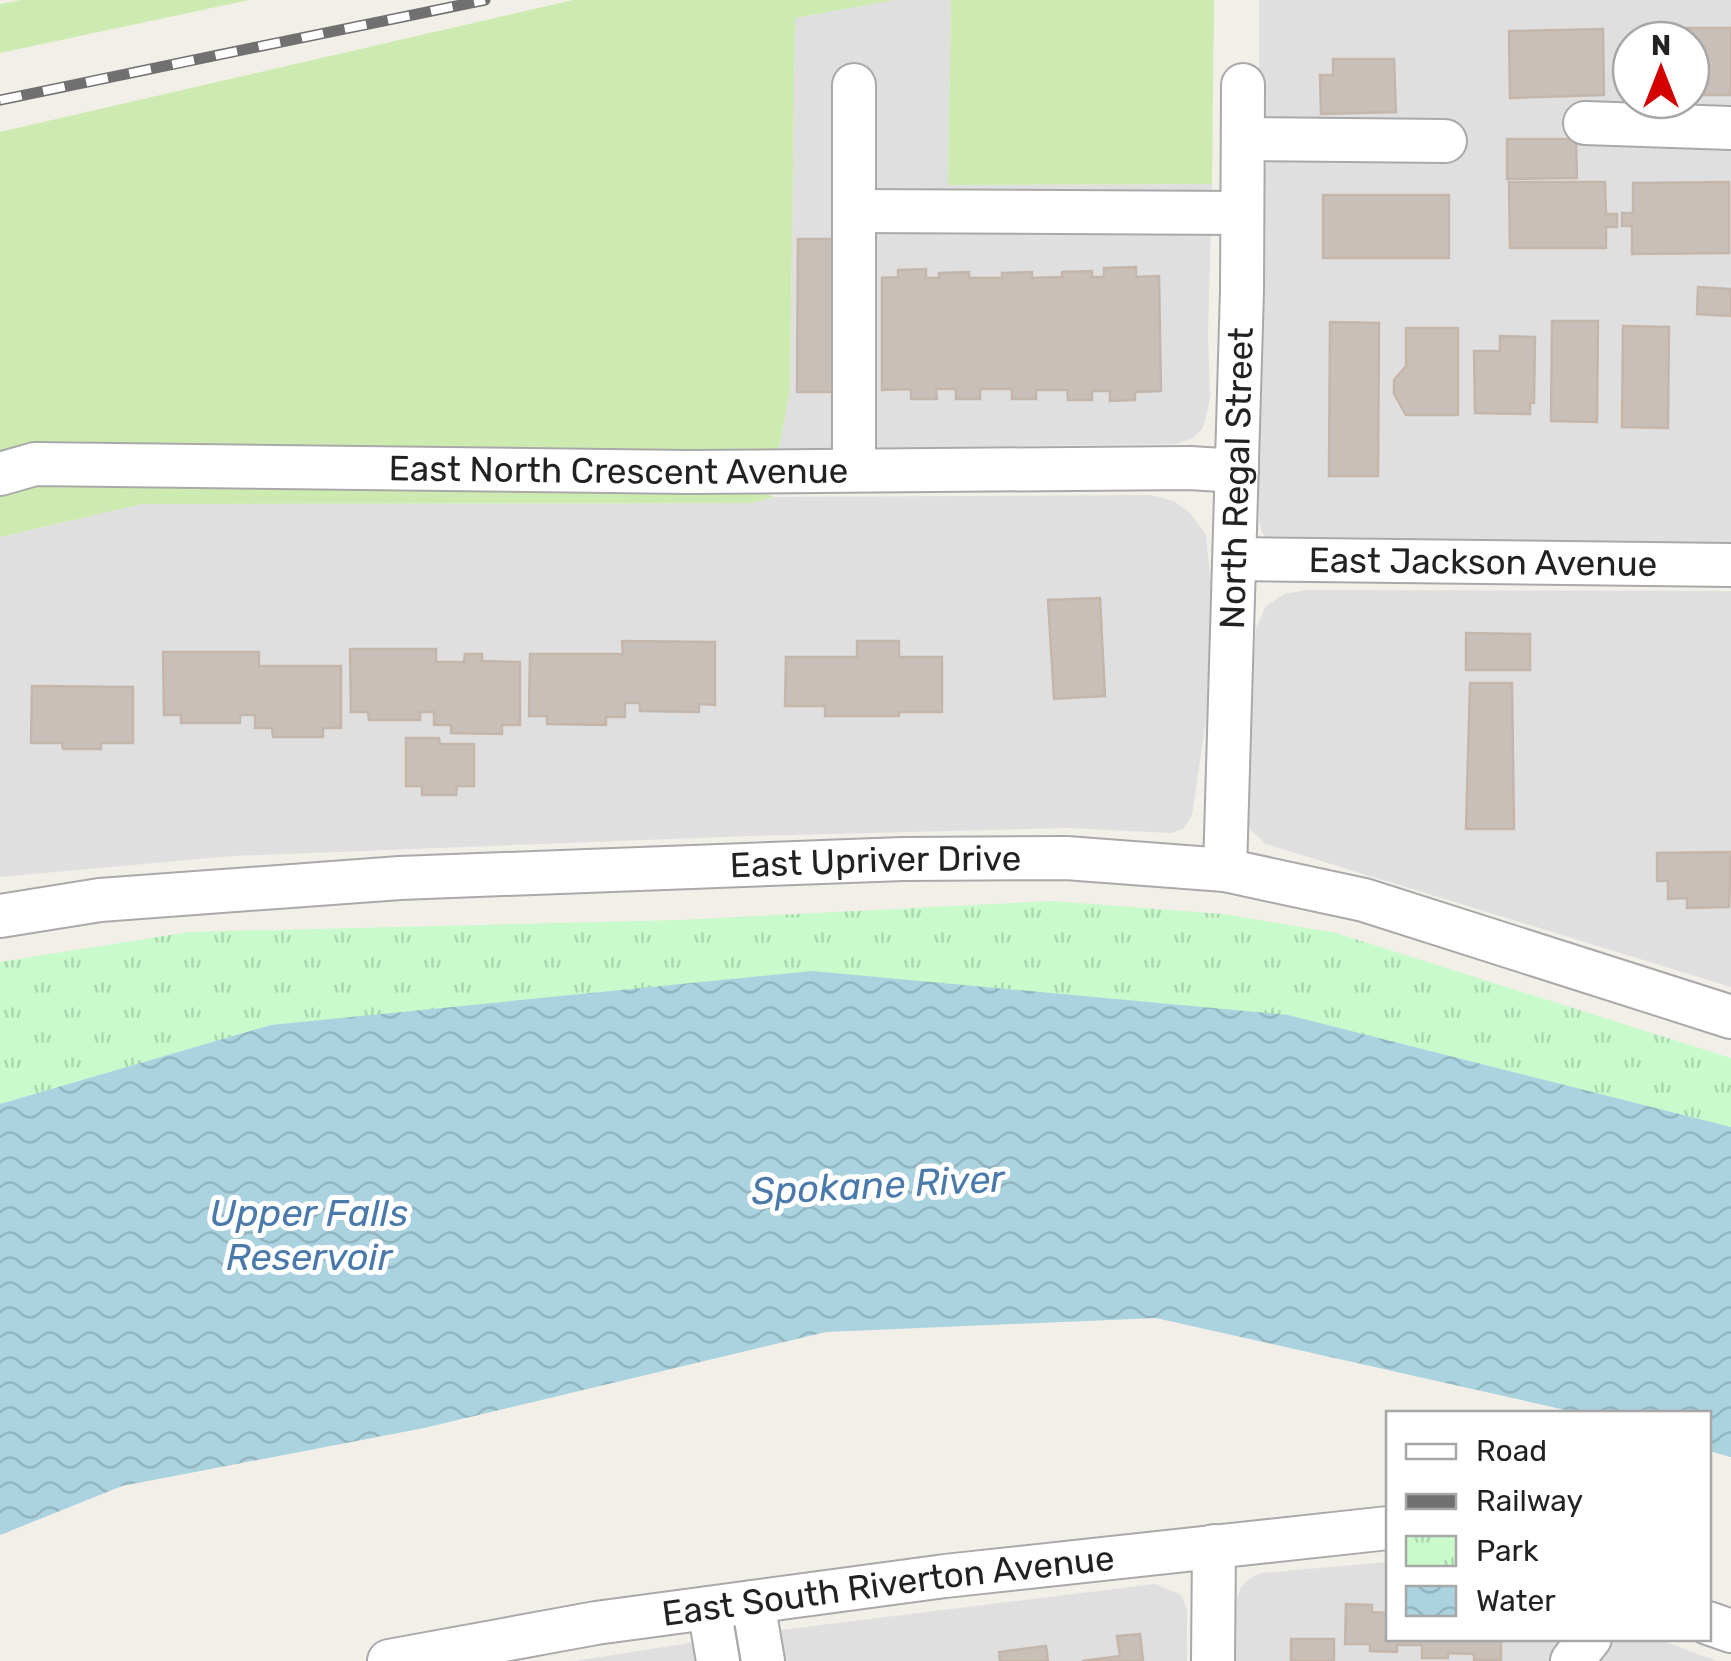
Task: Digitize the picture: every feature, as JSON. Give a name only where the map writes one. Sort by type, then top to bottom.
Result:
[{"type":"street","name":"North Regal Street","points":[[1225,870],[1238,471],[1242,84]]},
{"type":"street","points":[[854,85],[854,469]]},
{"type":"street","points":[[1585,123],[1731,128]]},
{"type":"street","points":[[1242,138],[1445,141]]},
{"type":"street","points":[[854,212],[1242,213]]},
{"type":"street","name":"East North Crescent Avenue","points":[[0,474],[35,464],[688,472],[1238,471]]},
{"type":"street","name":"East Jackson Avenue","points":[[1236,559],[1731,566]]},
{"type":"street","name":"East Upriver Drive","points":[[0,916],[100,900],[458,876],[903,859],[1066,858],[1225,870],[1364,900],[1731,1016]]},
{"type":"street","name":"East South Riverton Avenue","points":[[389,1661],[596,1624],[945,1576],[1386,1528]]},
{"type":"street","points":[[1214,1546],[1214,1661]]},
{"type":"street","points":[[752,1602],[763,1661]]},
{"type":"street","points":[[708,1608],[718,1661]]},
{"type":"street","points":[[1572,1661],[1588,1641]]},
{"type":"shaded area","points":[[894,0],[951,0],[948,185],[1212,184],[1210,399],[1203,428],[1193,438],[1176,444],[779,449],[790,389],[795,18]]},
{"type":"shaded area","points":[[1259,0],[1731,0],[1731,546],[1272,542],[1262,533]]},
{"type":"shaded area","points":[[1149,495],[1174,501],[1190,513],[1206,535],[1213,606],[1207,714],[1192,815],[1183,829],[1171,833],[1068,828],[749,836],[232,856],[0,877],[0,537],[142,504],[751,503],[775,497]]},
{"type":"shaded area","points":[[1307,590],[1731,591],[1731,987],[1266,844],[1251,830],[1244,816],[1242,797],[1256,628],[1266,606],[1284,594]]},
{"type":"shaded area","points":[[1386,1562],[1386,1641],[1663,1641],[1717,1661],[1236,1661],[1236,1601],[1241,1587],[1260,1573]]},
{"type":"shaded area","points":[[1155,1584],[1181,1595],[1187,1609],[1187,1661],[574,1661],[747,1634]]},
{"type":"green space","points":[[21,0],[249,0],[0,53],[0,4]]},
{"type":"green space","points":[[573,0],[894,0],[795,18],[790,389],[779,449],[34,450],[0,460],[0,132]]},
{"type":"green space","points":[[951,0],[1214,0],[1212,184],[948,185]]},
{"type":"green space","points":[[36,478],[757,491],[775,497],[751,503],[142,504],[0,537],[0,488]]},
{"type":"green space","points":[[1052,901],[1223,914],[1336,933],[1731,1058],[1731,1127],[1288,1015],[271,1025],[0,1104],[0,962],[189,932],[679,920]]},
{"type":"water","name":"Upper Falls Reservoir","points":[[812,971],[1288,1015],[1731,1127],[1731,1457],[1711,1452],[1711,1411],[1570,1411],[1156,1318],[826,1332],[424,1428],[122,1486],[0,1535],[0,1104],[271,1025]]},
{"type":"building","points":[[1711,28],[1731,28],[1731,95],[1711,95]]},
{"type":"building","points":[[1603,29],[1604,95],[1510,98],[1509,31]]},
{"type":"building","points":[[1333,59],[1394,59],[1396,112],[1321,114],[1320,75],[1333,75]]},
{"type":"building","points":[[1507,139],[1576,139],[1577,178],[1507,179]]},
{"type":"building","points":[[1509,182],[1605,182],[1606,214],[1617,214],[1617,227],[1606,227],[1606,248],[1510,248]]},
{"type":"building","points":[[1729,182],[1729,253],[1632,254],[1632,226],[1622,226],[1622,213],[1633,213],[1633,183]]},
{"type":"building","points":[[1323,195],[1449,195],[1449,258],[1323,258]]},
{"type":"building","points":[[798,239],[835,239],[835,392],[797,392]]},
{"type":"building","points":[[1136,267],[1136,277],[1159,276],[1161,391],[1135,392],[1135,400],[1110,401],[1110,391],[1092,391],[1092,400],[1068,400],[1067,390],[1036,390],[1036,399],[1012,399],[1012,389],[980,389],[980,399],[956,399],[956,389],[936,389],[937,399],[911,399],[911,389],[882,390],[882,278],[898,277],[898,270],[926,269],[926,278],[939,278],[939,273],[969,272],[969,278],[1002,278],[1002,273],[1032,272],[1032,278],[1092,271],[1092,277],[1104,277],[1104,268]]},
{"type":"building","points":[[1698,287],[1731,289],[1731,316],[1697,314]]},
{"type":"building","points":[[1552,321],[1598,321],[1597,422],[1551,421]]},
{"type":"building","points":[[1330,322],[1379,323],[1378,476],[1329,476]]},
{"type":"building","points":[[1623,326],[1669,327],[1668,428],[1622,427]]},
{"type":"building","points":[[1406,328],[1458,328],[1458,415],[1406,415],[1394,394],[1394,380],[1406,366]]},
{"type":"building","points":[[1500,336],[1535,337],[1534,403],[1530,403],[1530,414],[1475,413],[1474,351],[1500,351]]},
{"type":"building","points":[[1100,598],[1105,696],[1054,699],[1048,600]]},
{"type":"building","points":[[1466,633],[1530,634],[1530,670],[1466,670]]},
{"type":"building","points":[[622,641],[715,642],[715,705],[699,704],[699,712],[640,711],[640,703],[625,703],[625,717],[606,717],[606,725],[547,724],[547,716],[529,716],[530,654],[623,654]]},
{"type":"building","points":[[857,641],[899,641],[899,657],[942,657],[942,712],[825,716],[825,706],[785,706],[786,657],[857,657]]},
{"type":"building","points":[[350,649],[436,649],[436,662],[464,662],[465,654],[482,654],[482,661],[520,662],[520,725],[502,725],[502,734],[451,733],[451,725],[434,725],[434,712],[420,712],[420,720],[369,720],[368,712],[351,712]]},
{"type":"building","points":[[163,652],[259,652],[259,666],[341,666],[341,728],[323,728],[323,737],[273,737],[272,728],[255,728],[255,715],[240,715],[240,723],[181,723],[181,715],[164,715]]},
{"type":"building","points":[[1470,683],[1512,683],[1514,829],[1466,829]]},
{"type":"building","points":[[32,686],[133,687],[133,743],[101,743],[101,749],[63,749],[62,743],[31,743]]},
{"type":"building","points":[[406,738],[474,744],[474,786],[457,786],[456,795],[422,795],[422,786],[406,786]]},
{"type":"building","points":[[1731,852],[1729,907],[1687,908],[1687,898],[1668,899],[1668,881],[1657,881],[1657,853]]},
{"type":"building","points":[[1346,1604],[1372,1605],[1372,1612],[1386,1613],[1386,1641],[1501,1641],[1501,1660],[1474,1660],[1474,1654],[1448,1653],[1448,1658],[1422,1658],[1422,1645],[1397,1645],[1397,1652],[1370,1651],[1370,1644],[1345,1644]]},
{"type":"building","points":[[1140,1634],[1143,1661],[1082,1661],[1120,1656],[1117,1636]]},
{"type":"building","points":[[1291,1639],[1334,1639],[1334,1661],[1291,1661]]},
{"type":"building","points":[[1046,1646],[1048,1661],[1000,1661],[999,1652]]},
{"type":"railway","points":[[0,100],[485,0]]},
{"type":"water label","name":"Spokane River","points":[[878,1185]]}]
